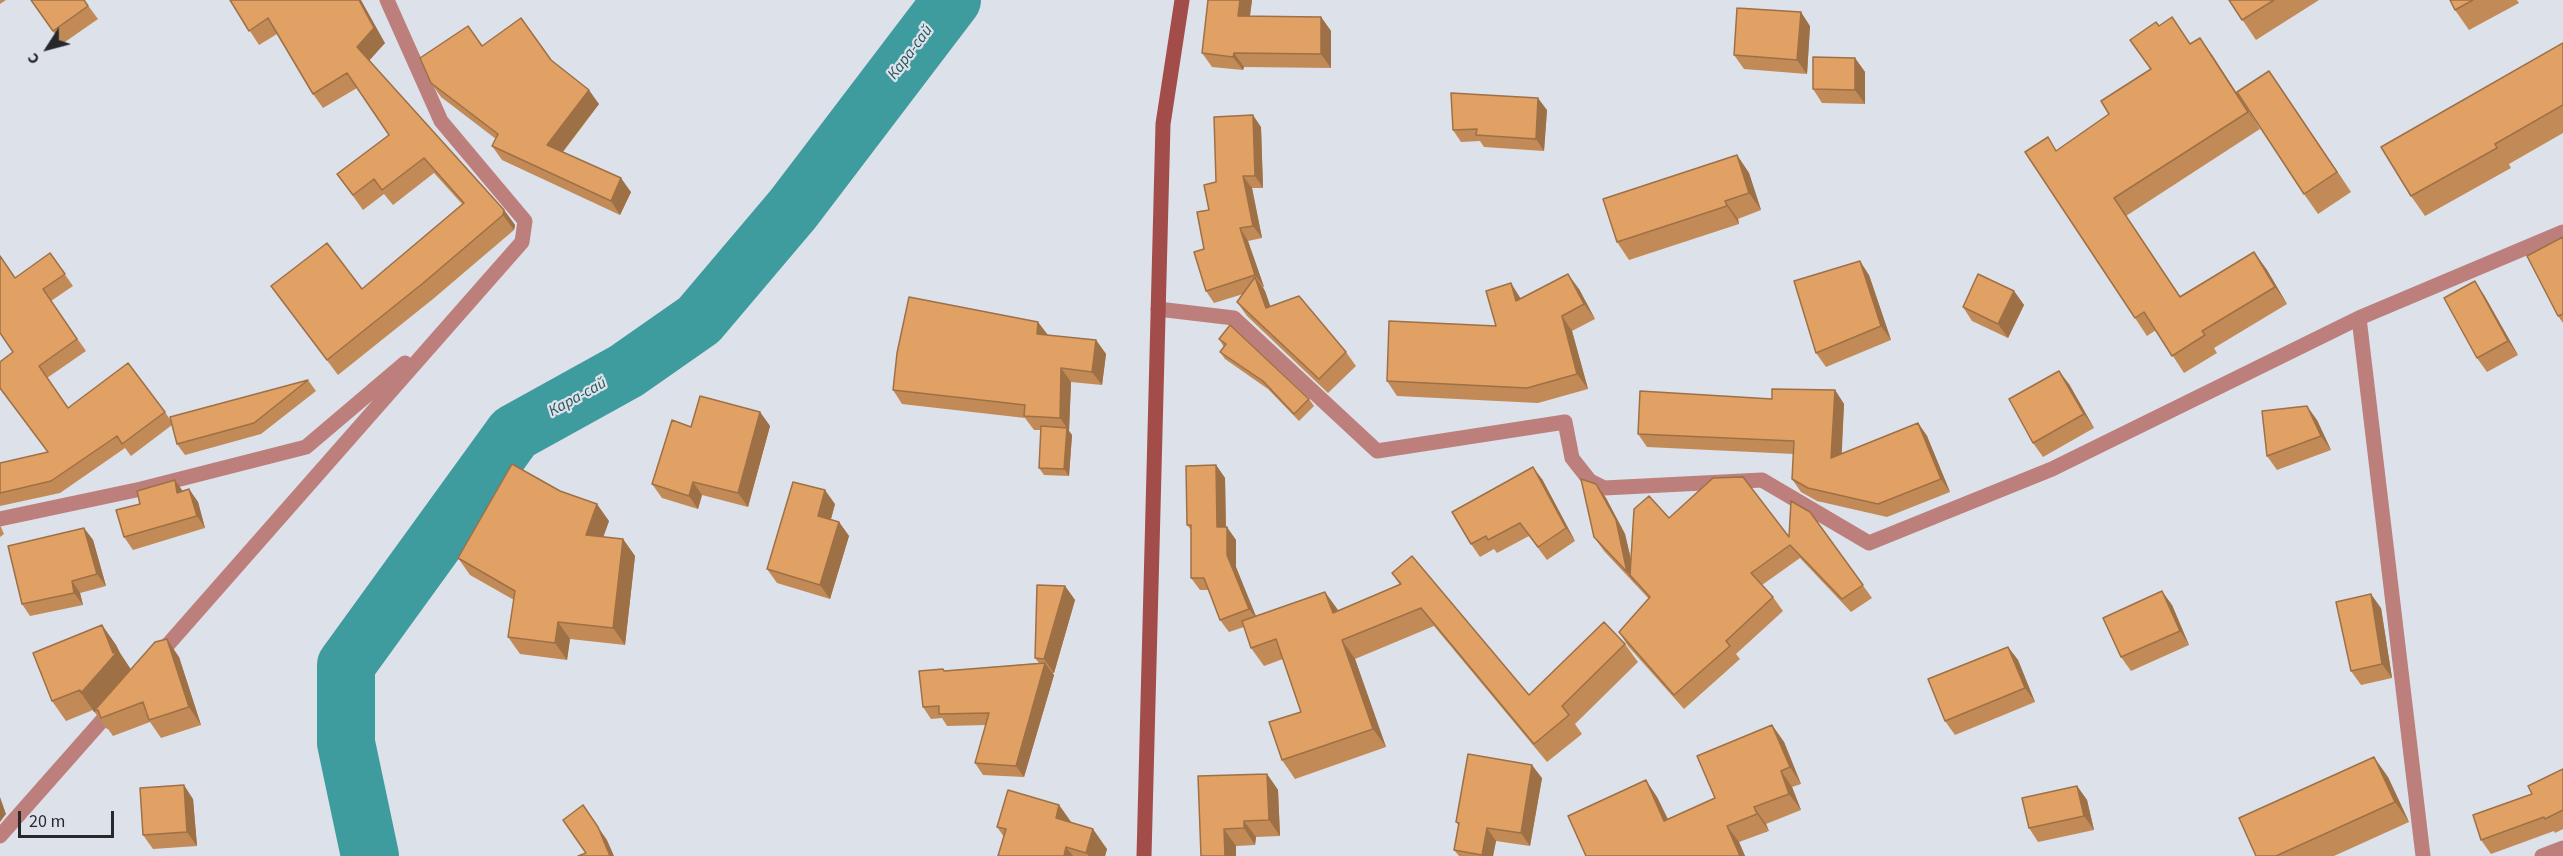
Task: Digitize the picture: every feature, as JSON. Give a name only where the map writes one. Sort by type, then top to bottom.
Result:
[{"type":"main road","points":[[1144,856],[1163,124],[1182,0]]},
{"type":"street","points":[[150,665],[522,242],[525,221],[441,121],[387,0]]},
{"type":"street","points":[[1158,309],[1234,318],[1377,452],[1565,422],[1572,458],[1590,481],[1604,488],[1762,480],[1869,543],[2052,469],[2359,318],[2563,232]]},
{"type":"street","points":[[0,519],[141,489],[306,447],[434,338],[522,242]]},
{"type":"street","points":[[2359,318],[2423,856]]},
{"type":"street","points":[[0,836],[126,692]]},
{"type":"street","points":[[2542,856],[2563,848]]},
{"type":"building","points":[[31,0],[84,0],[88,6],[53,31]]},
{"type":"building","points":[[230,0],[359,0],[374,28],[357,47],[504,210],[503,215],[422,284],[327,360],[271,286],[327,243],[362,289],[464,203],[424,158],[382,190],[374,179],[353,195],[337,174],[389,135],[347,73],[313,94],[268,18],[249,31]]},
{"type":"building","points":[[1208,0],[1240,0],[1238,16],[1321,17],[1321,54],[1234,53],[1233,57],[1202,53]]},
{"type":"building","points":[[2229,0],[2274,0],[2242,20]]},
{"type":"building","points":[[2450,0],[2473,0],[2455,10]]},
{"type":"building","points":[[1737,8],[1801,12],[1797,60],[1734,55]]},
{"type":"building","points":[[2172,17],[2190,44],[2200,38],[2248,112],[2114,198],[2180,297],[2254,252],[2275,287],[2202,331],[2205,335],[2172,356],[2144,312],[2135,318],[2025,152],[2048,137],[2056,151],[2109,114],[2101,101],[2151,69],[2130,40],[2156,22],[2159,26]]},
{"type":"building","points":[[521,18],[551,60],[589,90],[547,145],[621,178],[611,201],[492,146],[498,134],[431,83],[420,58],[468,26],[482,46]]},
{"type":"building","points":[[2563,43],[2563,105],[2495,144],[2497,148],[2411,196],[2381,147]]},
{"type":"building","points":[[1813,57],[1855,58],[1855,90],[1813,89]]},
{"type":"building","points":[[2269,71],[2337,172],[2304,194],[2237,92]]},
{"type":"building","points":[[1451,93],[1538,98],[1536,139],[1476,135],[1477,129],[1453,130]]},
{"type":"building","points":[[1253,115],[1255,176],[1243,176],[1253,226],[1240,228],[1255,275],[1206,291],[1194,252],[1204,249],[1197,212],[1209,210],[1204,185],[1216,182],[1214,117]]},
{"type":"building","points":[[1737,155],[1749,193],[1725,201],[1727,206],[1617,242],[1603,199]]},
{"type":"building","points":[[2563,237],[2563,314],[2558,316],[2527,256]]},
{"type":"building","points":[[50,253],[65,274],[43,289],[77,339],[39,366],[68,408],[128,363],[165,412],[122,444],[117,436],[51,481],[0,493],[0,463],[48,452],[0,388],[0,362],[13,352],[0,333],[0,256],[15,278]]},
{"type":"building","points":[[1860,261],[1881,326],[1816,353],[1794,281]]},
{"type":"building","points":[[1568,274],[1584,304],[1562,316],[1577,374],[1527,388],[1387,381],[1389,321],[1496,326],[1486,291],[1511,283],[1516,301]]},
{"type":"building","points":[[1978,274],[2014,291],[1998,324],[1963,307]]},
{"type":"building","points":[[1255,277],[1266,308],[1299,296],[1346,352],[1319,379],[1237,302]]},
{"type":"building","points":[[2475,281],[2508,341],[2477,358],[2444,298]]},
{"type":"building","points":[[909,297],[1038,322],[1037,334],[1096,340],[1092,372],[1061,368],[1060,418],[1024,416],[1025,405],[893,390],[897,353]]},
{"type":"building","points":[[1230,325],[1309,399],[1294,414],[1263,381],[1220,352],[1226,344],[1219,339]]},
{"type":"building","points":[[2059,371],[2084,414],[2033,443],[2009,399]]},
{"type":"building","points":[[308,380],[254,423],[177,444],[170,417]]},
{"type":"building","points":[[1772,389],[1835,390],[1831,458],[1918,423],[1941,479],[1878,504],[1808,488],[1792,479],[1794,441],[1638,434],[1640,391],[1772,399]]},
{"type":"building","points":[[700,396],[760,412],[738,493],[693,482],[689,496],[652,484],[672,420],[691,427]]},
{"type":"building","points":[[2307,406],[2321,436],[2267,456],[2262,411]]},
{"type":"building","points":[[1041,426],[1067,428],[1064,469],[1039,468]]},
{"type":"building","points":[[512,464],[560,491],[597,504],[586,535],[623,539],[613,628],[558,622],[555,643],[508,637],[515,591],[458,558]]},
{"type":"building","points":[[1216,465],[1217,527],[1227,527],[1227,555],[1249,609],[1220,620],[1204,578],[1191,578],[1191,525],[1187,525],[1186,466]]},
{"type":"building","points":[[1533,467],[1566,528],[1538,547],[1520,523],[1488,540],[1486,536],[1471,544],[1452,512]]},
{"type":"building","points":[[1743,477],[1789,537],[1791,501],[1810,512],[1863,585],[1842,599],[1790,545],[1751,573],[1773,597],[1726,641],[1730,646],[1674,695],[1619,632],[1650,597],[1630,575],[1634,509],[1649,496],[1669,518],[1713,478]]},
{"type":"building","points":[[1581,479],[1596,484],[1616,520],[1627,572],[1594,537]]},
{"type":"building","points":[[175,480],[177,493],[189,489],[197,516],[124,537],[116,510],[140,504],[137,491]]},
{"type":"building","points":[[793,482],[825,490],[818,516],[839,522],[820,585],[767,569]]},
{"type":"building","points":[[84,528],[97,574],[72,581],[74,593],[22,604],[8,546]]},
{"type":"building","points":[[1412,556],[1529,695],[1604,622],[1625,644],[1562,706],[1569,715],[1534,744],[1421,608],[1342,640],[1373,729],[1282,760],[1269,722],[1301,712],[1276,639],[1251,648],[1242,621],[1325,592],[1333,613],[1401,584],[1392,573]]},
{"type":"building","points":[[1037,585],[1065,586],[1044,659],[1035,658]]},
{"type":"building","points":[[2162,591],[2180,631],[2121,657],[2103,618]]},
{"type":"building","points":[[2371,594],[2382,664],[2351,671],[2336,602]]},
{"type":"building","points":[[102,625],[113,653],[118,651],[81,693],[80,690],[52,701],[33,653]]},
{"type":"building","points":[[167,639],[189,707],[149,720],[143,702],[101,718],[98,710],[94,711],[155,642]]},
{"type":"building","points":[[2008,647],[2025,688],[1945,721],[1928,679]]},
{"type":"building","points":[[1045,663],[1016,766],[975,763],[989,713],[939,714],[939,706],[923,707],[919,671]]},
{"type":"building","points":[[1772,725],[1790,767],[1781,771],[1789,794],[1754,807],[1757,814],[1727,826],[1740,856],[1586,856],[1568,816],[1646,780],[1664,821],[1715,798],[1697,756]]},
{"type":"building","points":[[1468,754],[1532,765],[1521,833],[1487,828],[1482,855],[1454,850],[1459,823],[1456,822]]},
{"type":"building","points":[[2374,757],[2395,802],[2276,856],[2256,856],[2239,818]]},
{"type":"building","points":[[2563,769],[2563,810],[2545,819],[2544,817],[2481,840],[2473,815],[2532,794],[2528,786]]},
{"type":"building","points":[[1267,774],[1269,820],[1244,821],[1244,828],[1224,829],[1225,856],[1201,856],[1198,776]]},
{"type":"building","points":[[184,785],[187,832],[143,835],[140,788]]},
{"type":"building","points":[[2077,786],[2084,816],[2029,828],[2022,798]]},
{"type":"building","points":[[1008,790],[1059,805],[1056,818],[1093,829],[1086,853],[1066,847],[1064,856],[998,856],[1006,829],[997,827]]},
{"type":"building","points":[[583,805],[598,827],[610,856],[578,856],[586,853],[563,820]]},
{"type":"waterway","name":"Кара-сай","points":[[370,856],[346,743],[346,665],[514,433],[626,371],[699,320],[793,209],[952,0]]}]
